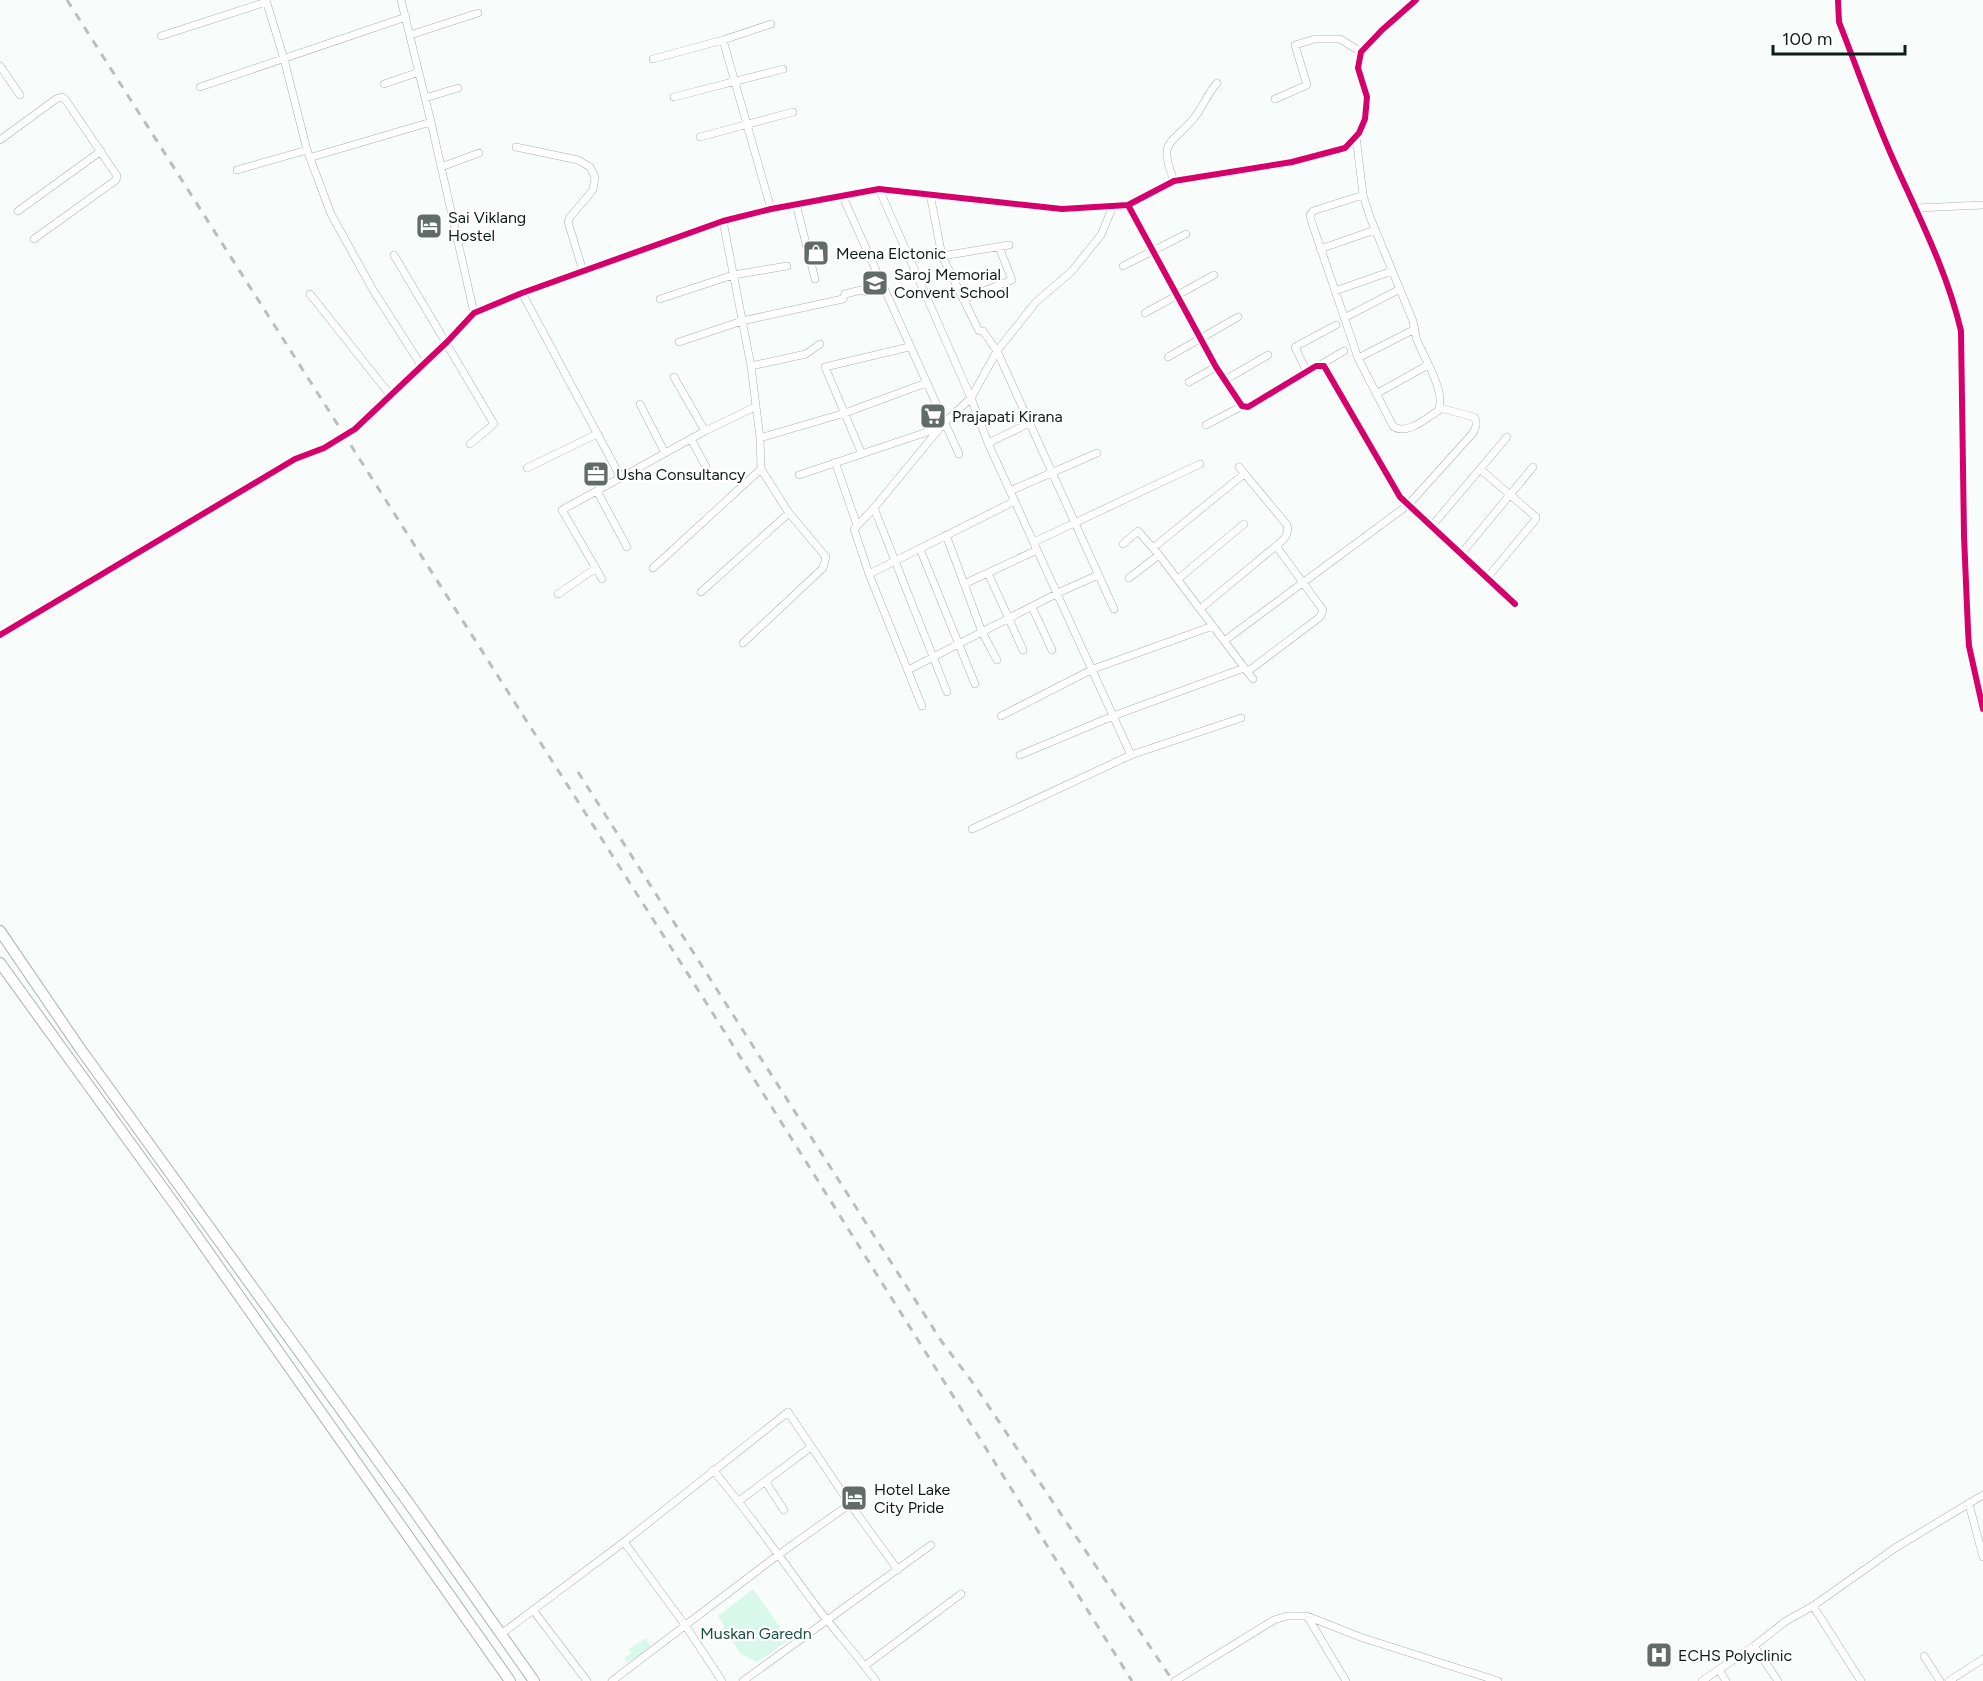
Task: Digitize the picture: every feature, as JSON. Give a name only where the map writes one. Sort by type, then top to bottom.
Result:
[{"type":"main road","points":[[0,931],[79,1047],[410,1504],[534,1681]]},
{"type":"main road","points":[[0,963],[172,1200],[510,1681]]},
{"type":"main road","points":[[172,1200],[184,1193]]},
{"type":"street","points":[[401,0],[474,313]]},
{"type":"street","points":[[355,429],[447,342],[474,313],[522,293],[723,221],[771,209],[879,189],[1062,209],[1128,205],[1174,181],[1292,162],[1345,148],[1356,136],[1365,119],[1367,97],[1358,68],[1360,52],[1416,0]]},
{"type":"street","points":[[1838,0],[1839,22],[1893,159],[1916,208],[1957,312],[1961,331],[1964,536],[1969,638],[1983,709]]},
{"type":"street","points":[[161,36],[266,1],[308,150],[331,214],[373,290],[421,365]]},
{"type":"street","points":[[410,35],[478,13]]},
{"type":"street","points":[[200,87],[406,17]]},
{"type":"street","points":[[654,59],[771,24]]},
{"type":"street","points":[[1275,99],[1306,85],[1295,45],[1315,39],[1340,39],[1360,52]]},
{"type":"street","points":[[723,40],[771,209]]},
{"type":"street","points":[[0,66],[20,94]]},
{"type":"street","points":[[674,97],[783,69]]},
{"type":"street","points":[[384,84],[419,72]]},
{"type":"street","points":[[1174,181],[1166,160],[1166,148],[1170,140],[1195,117],[1209,92],[1217,83]]},
{"type":"street","points":[[425,98],[458,88]]},
{"type":"street","points":[[0,140],[62,97],[117,173],[116,180],[34,239]]},
{"type":"street","points":[[699,137],[793,112]]},
{"type":"street","points":[[312,157],[431,122]]},
{"type":"street","points":[[1356,136],[1363,195],[1400,289],[1416,338],[1437,387],[1440,408]]},
{"type":"street","points":[[516,147],[578,160],[586,163],[593,172],[595,182],[593,190],[568,222],[583,271]]},
{"type":"street","points":[[237,170],[308,150]]},
{"type":"street","points":[[18,211],[101,151]]},
{"type":"street","points":[[441,167],[478,153]]},
{"type":"street","points":[[879,189],[971,398],[988,443],[1131,756]]},
{"type":"street","points":[[930,194],[942,256],[979,331],[983,332],[997,351],[1114,609]]},
{"type":"street","points":[[842,195],[943,425],[959,454]]},
{"type":"street","points":[[1363,195],[1312,211],[1310,215],[1344,318],[1359,358],[1393,426],[1401,430],[1418,423],[1440,408]]},
{"type":"street","points":[[796,204],[815,279]]},
{"type":"street","points":[[1128,205],[1216,367],[1242,406]]},
{"type":"street","points":[[1916,208],[1983,205]]},
{"type":"street","points":[[922,706],[869,574],[854,529],[943,425],[971,398],[997,351],[1036,302],[1072,272],[1101,235],[1113,206]]},
{"type":"street","points":[[723,221],[751,366],[760,438],[761,470],[789,513],[826,557],[823,568],[743,643]]},
{"type":"street","points":[[1320,249],[1375,230]]},
{"type":"street","points":[[1124,266],[1186,234]]},
{"type":"street","points":[[942,256],[1008,245]]},
{"type":"street","points":[[963,299],[1012,280],[999,247]]},
{"type":"street","points":[[394,255],[494,424],[470,444]]},
{"type":"street","points":[[660,299],[733,275],[787,266]]},
{"type":"street","points":[[1335,291],[1392,271]]},
{"type":"street","points":[[1145,313],[1214,275]]},
{"type":"street","points":[[679,342],[742,321],[843,299],[845,294],[861,290],[866,292],[882,286]]},
{"type":"street","points":[[1344,318],[1400,289]]},
{"type":"street","points":[[522,293],[621,478]]},
{"type":"street","points":[[310,294],[390,396]]},
{"type":"street","points":[[1168,357],[1238,317]]},
{"type":"street","points":[[1307,372],[1295,347],[1336,325]]},
{"type":"street","points":[[1359,358],[1414,329]]},
{"type":"street","points":[[751,366],[806,354],[820,344]]},
{"type":"street","points":[[861,452],[825,367],[909,347]]},
{"type":"street","points":[[1206,425],[1242,406],[1248,406],[1344,351]]},
{"type":"street","points":[[1225,380],[1268,355]]},
{"type":"street","points":[[1320,365],[1329,372],[1400,497],[1515,604]]},
{"type":"street","points":[[1376,394],[1428,365]]},
{"type":"street","points":[[1189,382],[1216,367]]},
{"type":"street","points":[[674,377],[705,431]]},
{"type":"street","points":[[760,438],[845,413],[926,383]]},
{"type":"street","points":[[640,404],[665,453]]},
{"type":"street","points":[[602,579],[562,510],[705,431],[755,407]]},
{"type":"street","points":[[1224,641],[1408,505],[1473,433],[1477,425],[1474,417],[1440,408]]},
{"type":"street","points":[[988,443],[1030,423]]},
{"type":"street","points":[[799,474],[943,425]]},
{"type":"street","points":[[528,468],[597,434]]},
{"type":"street","points":[[1431,527],[1507,437]]},
{"type":"street","points":[[691,439],[706,466]]},
{"type":"street","points":[[0,635],[295,459],[324,448]]},
{"type":"street","points":[[1010,491],[1097,453]]},
{"type":"street","points":[[835,462],[857,525]]},
{"type":"street","points":[[963,584],[988,573],[1075,523],[1200,464]]},
{"type":"street","points":[[1200,609],[1276,546],[1287,536],[1289,530],[1239,467]]},
{"type":"street","points":[[1461,554],[1533,467]]},
{"type":"street","points":[[1480,469],[1534,514],[1536,519],[1486,578]]},
{"type":"street","points":[[653,568],[761,470]]},
{"type":"street","points":[[1153,548],[1244,474]]},
{"type":"street","points":[[597,491],[627,547]]},
{"type":"street","points":[[869,574],[1015,501]]},
{"type":"street","points":[[874,508],[947,692]]},
{"type":"street","points":[[701,592],[789,513]]},
{"type":"street","points":[[1178,579],[1244,524]]},
{"type":"street","points":[[1123,544],[1138,531],[1178,579],[1253,679]]},
{"type":"street","points":[[945,535],[982,632],[997,660]]},
{"type":"street","points":[[1020,756],[1113,716],[1246,670],[1320,617],[1323,610],[1276,546]]},
{"type":"street","points":[[920,549],[975,684]]},
{"type":"street","points":[[1129,578],[1159,555]]},
{"type":"street","points":[[558,594],[596,568]]},
{"type":"street","points":[[988,573],[1023,650]]},
{"type":"street","points":[[908,670],[1098,575]]},
{"type":"street","points":[[1032,607],[1052,650]]},
{"type":"street","points":[[1001,716],[1093,669],[1213,626]]},
{"type":"street","points":[[972,829],[1131,756],[1241,718]]},
{"type":"street","points":[[501,1634],[624,1542],[788,1412],[898,1570]]},
{"type":"street","points":[[739,1501],[811,1447]]},
{"type":"street","points":[[713,1470],[739,1501],[828,1622],[866,1665],[874,1680]]},
{"type":"street","points":[[765,1481],[784,1510]]},
{"type":"street","points":[[1702,1681],[1895,1548],[1983,1495]]},
{"type":"street","points":[[612,1681],[778,1555],[850,1504]]},
{"type":"street","points":[[1969,1504],[1983,1557]]},
{"type":"street","points":[[624,1542],[685,1625],[722,1681]]},
{"type":"street","points":[[743,1681],[932,1545]]},
{"type":"street","points":[[866,1665],[961,1594]]},
{"type":"street","points":[[1813,1606],[1861,1681]]},
{"type":"street","points":[[533,1610],[587,1681]]},
{"type":"street","points":[[1175,1681],[1274,1620],[1287,1616],[1307,1616],[1360,1637],[1498,1681]]},
{"type":"street","points":[[1307,1616],[1346,1681]]},
{"type":"street","points":[[1754,1646],[1778,1681]]},
{"type":"street","points":[[1924,1656],[1940,1681]]},
{"type":"street","points":[[1949,1681],[1983,1659]]},
{"type":"street","points":[[1719,1670],[1726,1681]]},
{"type":"green space","name":"Muskan Garedn","points":[[753,1589],[789,1640],[757,1662],[741,1654],[728,1634],[718,1639],[716,1633],[725,1627],[718,1616]]},
{"type":"green space","points":[[646,1638],[651,1647],[628,1663],[624,1658],[631,1653],[629,1649]]},
{"type":"tunnel","points":[[324,448],[355,429]]},
{"type":"railway","points":[[67,0],[707,1004],[1132,1681]]},
{"type":"railway","points":[[578,772],[942,1342],[973,1383],[1173,1681]]},
{"type":"cycle path","points":[[0,635],[295,459],[324,448],[355,429],[447,342],[474,313],[522,293],[723,221],[771,209],[879,189],[1062,209],[1128,205],[1174,181],[1292,162],[1345,148],[1359,133],[1365,119],[1367,97],[1358,68],[1361,52],[1416,0]]},
{"type":"cycle path","points":[[1838,0],[1839,22],[1886,142],[1940,265],[1961,331],[1968,630],[1969,646],[1983,709]]},
{"type":"cycle path","points":[[1128,205],[1216,367],[1242,406],[1248,407],[1316,366],[1324,366],[1400,497],[1515,604]]},
{"type":"place","name":"Sai Viklang Hostel","points":[[429,226]]},
{"type":"place","name":"Meena Elctonic","points":[[816,253]]},
{"type":"place","name":"Saroj Memorial Convent School","points":[[875,283]]},
{"type":"place","name":"Prajapati Kirana","points":[[933,416]]},
{"type":"place","name":"Usha Consultancy","points":[[596,474]]},
{"type":"place","name":"Hotel Lake City Pride","points":[[854,1498]]},
{"type":"place","name":"ECHS Polyclinic","points":[[1659,1655]]}]
